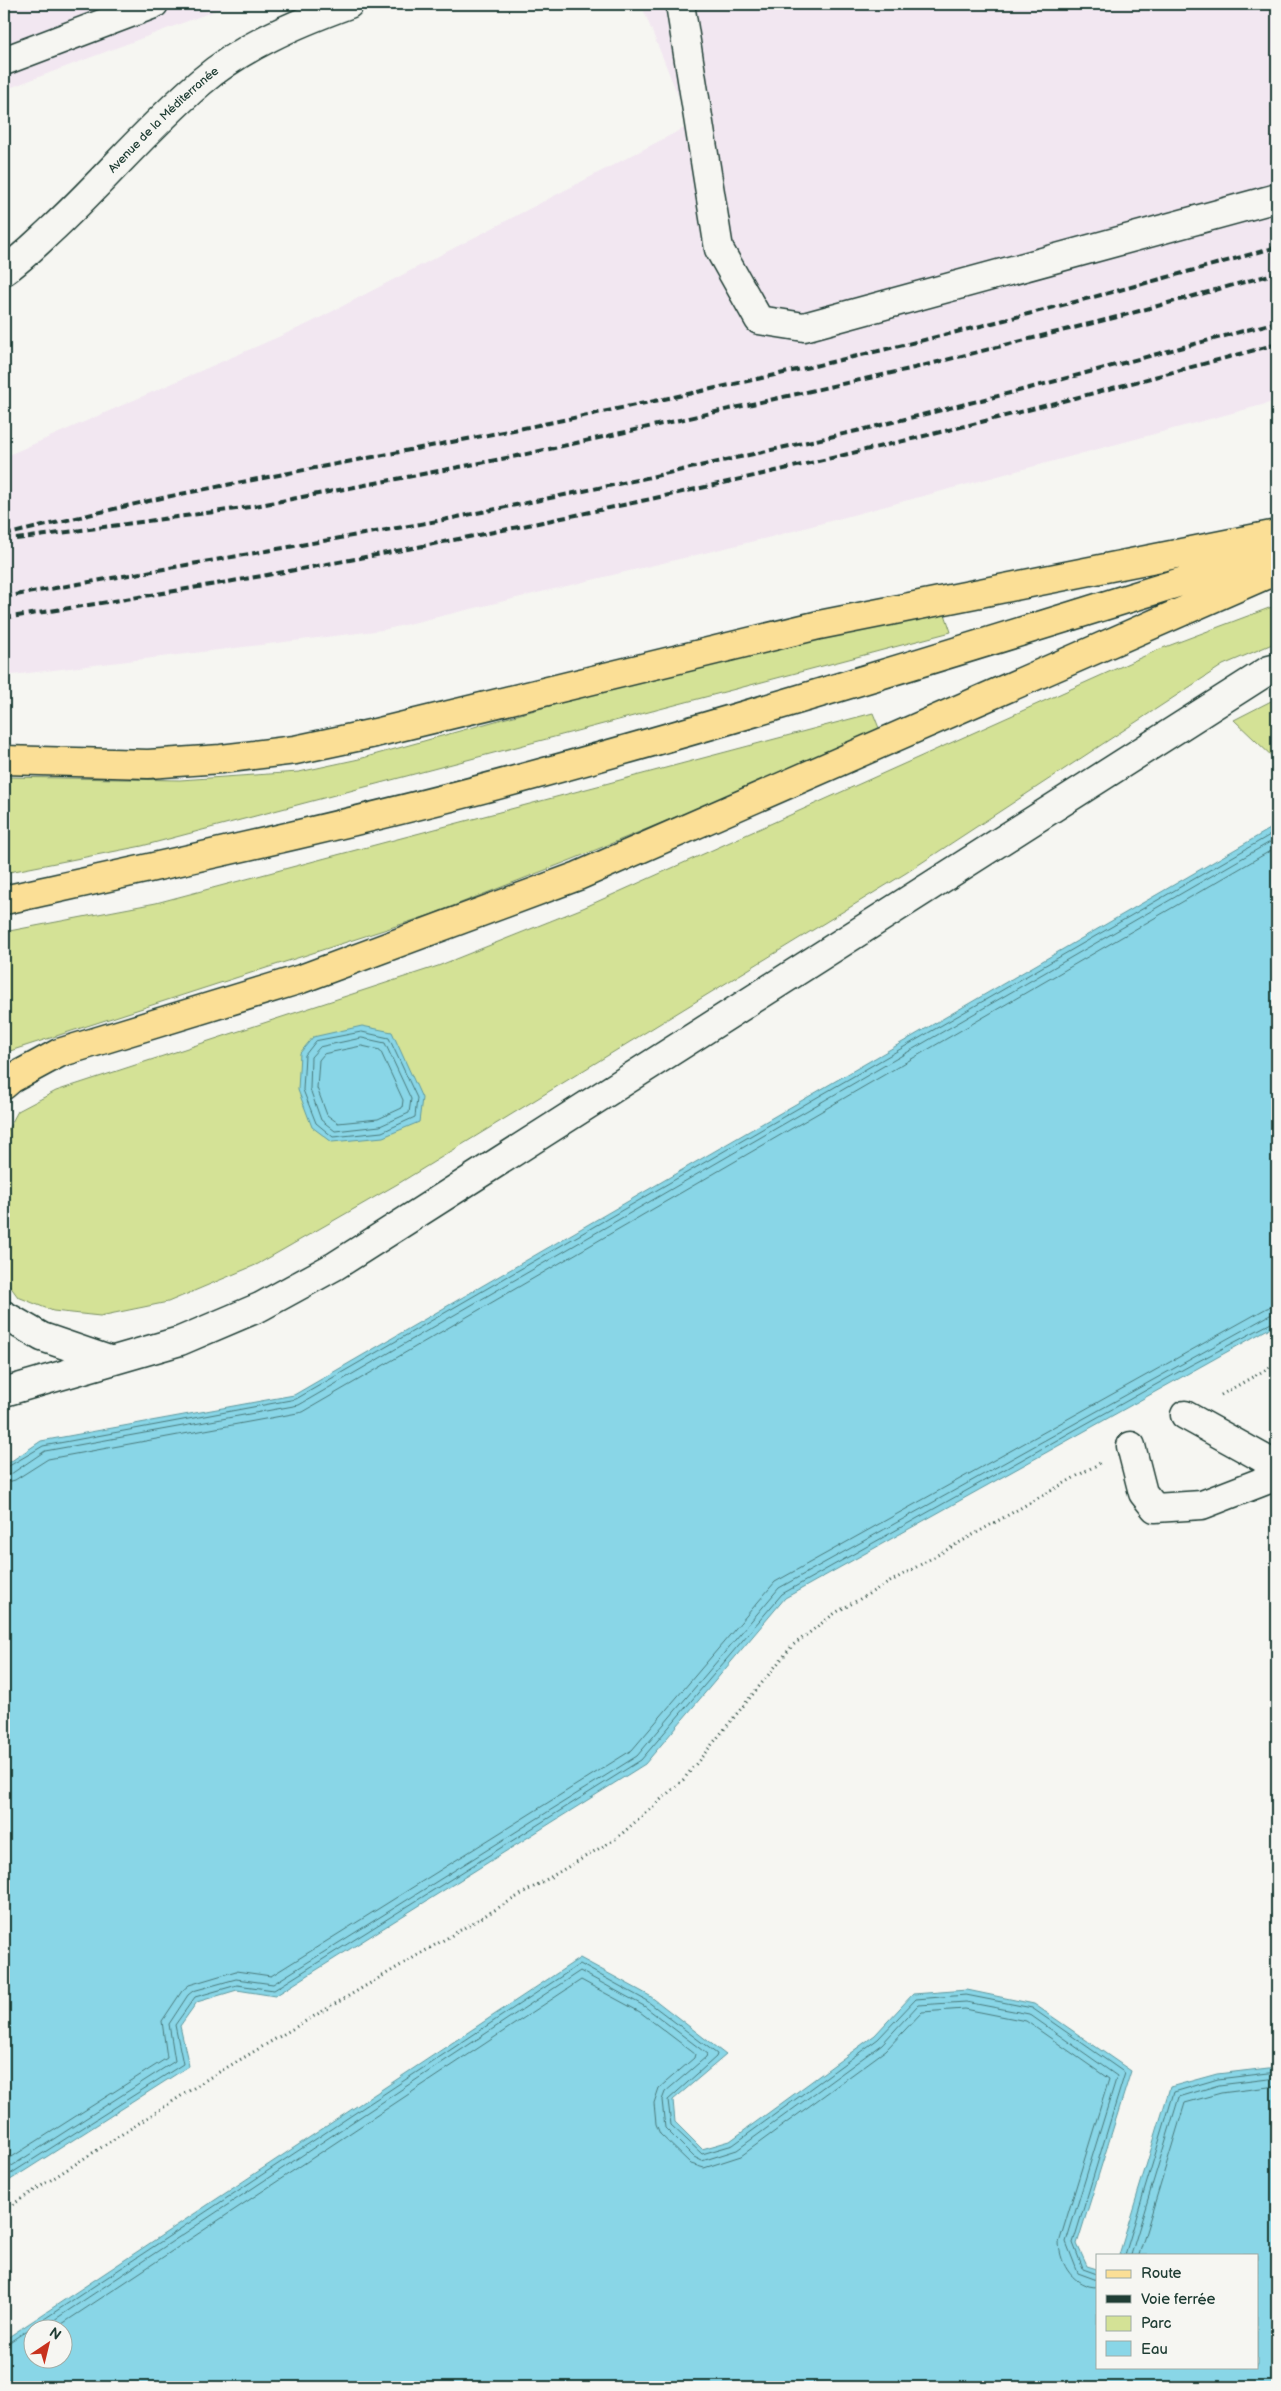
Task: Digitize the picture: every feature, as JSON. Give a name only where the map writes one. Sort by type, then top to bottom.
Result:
[{"type":"main road","points":[[4,760],[148,764],[221,759],[296,750],[375,734],[819,625],[1277,534]]},
{"type":"main road","points":[[4,900],[307,832],[532,776],[890,674],[1277,552]]},
{"type":"main road","points":[[4,1085],[11,1079],[59,1053],[301,979],[578,876],[1277,570]]},
{"type":"street","points":[[4,60],[154,4]]},
{"type":"street","name":"Avenue de la Méditerranée","points":[[4,271],[69,213],[166,114],[203,80],[243,51],[319,15],[348,4]]},
{"type":"street","points":[[680,4],[719,249],[759,320],[804,327],[1277,198]]},
{"type":"street","points":[[4,1392],[108,1360],[180,1341],[260,1307],[335,1266],[1260,676],[1277,668]]},
{"type":"street","points":[[4,1315],[42,1337],[108,1360]]},
{"type":"street","points":[[1185,1415],[1277,1466]]},
{"type":"street","points":[[1131,1446],[1143,1493],[1155,1508],[1202,1505],[1277,1476]]},
{"type":"path","points":[[1185,1415],[1277,1363]]},
{"type":"path","points":[[4,2210],[209,2078],[617,1838],[683,1780],[792,1646],[835,1613],[1131,1446]]},
{"type":"shaded area","points":[[4,4],[233,4],[4,90]]},
{"type":"shaded area","points":[[641,4],[1277,4],[1277,401],[767,538],[383,630],[4,676],[4,457],[310,323],[690,125]]},
{"type":"green space","points":[[1277,605],[1277,642],[1223,665],[906,873],[401,1182],[258,1264],[168,1302],[100,1316],[53,1311],[18,1297],[4,1278],[4,1137],[18,1111],[56,1091],[438,966],[583,908],[1160,649]]},
{"type":"green space","points":[[944,611],[951,632],[142,846],[4,873],[4,777],[180,780],[299,772],[359,759],[740,653]]},
{"type":"green space","points":[[1277,698],[1277,761],[1234,720]]},
{"type":"green space","points":[[873,713],[881,733],[571,860],[430,915],[10,1051],[4,1055],[4,932],[156,903]]},
{"type":"water","points":[[1277,825],[1277,1324],[785,1598],[645,1764],[275,1996],[237,1990],[197,2002],[180,2026],[189,2066],[4,2184],[4,1466],[41,1441],[294,1395]]},
{"type":"water","points":[[362,1026],[392,1032],[422,1098],[419,1122],[383,1137],[332,1142],[312,1127],[298,1090],[300,1053],[313,1037]]},
{"type":"water","points":[[580,1958],[650,1996],[726,2055],[673,2100],[675,2122],[702,2149],[730,2141],[875,2035],[913,1994],[967,1990],[1034,2004],[1131,2071],[1077,2244],[1087,2266],[1096,2269],[1096,2368],[1258,2368],[1258,2254],[1119,2254],[1170,2087],[1217,2074],[1277,2067],[1277,2387],[4,2387],[4,2340],[22,2328],[22,2368],[72,2368],[72,2318],[37,2318]]},
{"type":"railway","points":[[4,535],[133,504],[524,428],[880,351],[1040,311],[1277,247]]},
{"type":"railway","points":[[16,539],[250,507],[522,455],[914,368],[1121,316],[1277,273]]},
{"type":"railway","points":[[4,597],[443,520],[637,480],[861,430],[1022,390],[1277,322]]},
{"type":"railway","points":[[4,618],[329,564],[651,499],[968,425],[1277,344]]}]
